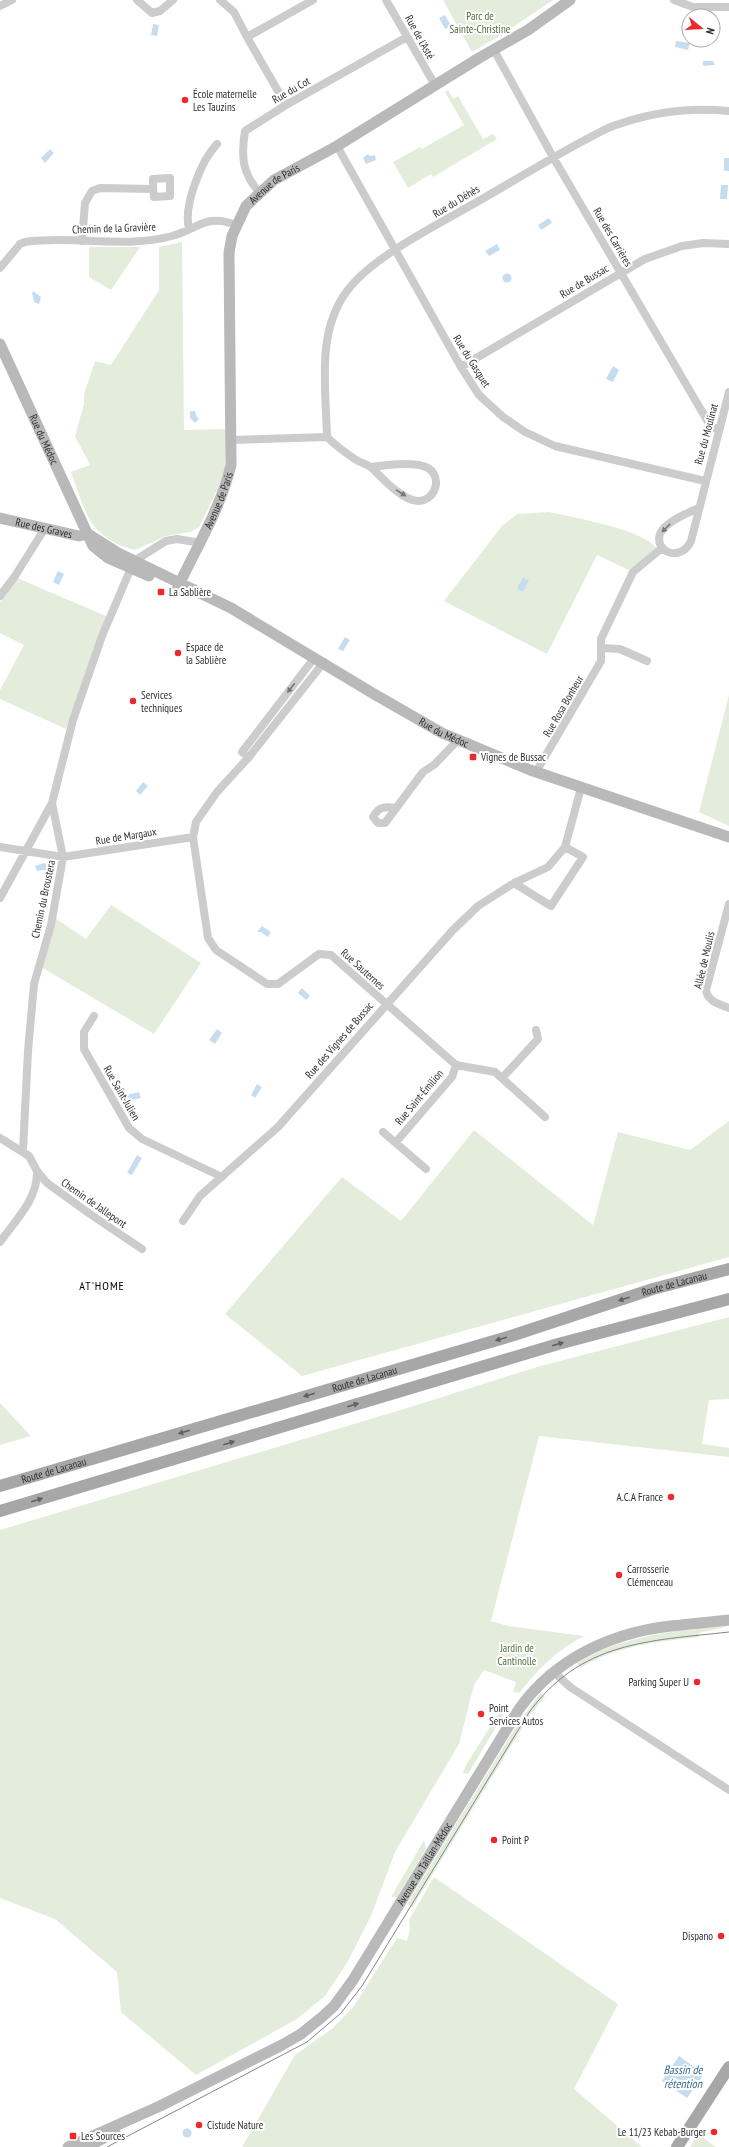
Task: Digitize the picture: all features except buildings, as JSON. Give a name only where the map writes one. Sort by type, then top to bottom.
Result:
[{"type":"main road","name":"Route de Lacanau","points":[[0,1486],[506,1338],[654,1289],[729,1269]]},
{"type":"main road","name":"Route de Lacanau","points":[[0,1512],[558,1344],[729,1299]]},
{"type":"main road","points":[[677,2147],[729,2067]]},
{"type":"street","points":[[0,6],[12,0]]},
{"type":"street","points":[[137,0],[152,12],[160,11],[173,0]]},
{"type":"street","points":[[220,0],[234,12],[286,105]]},
{"type":"street","points":[[247,37],[313,0]]},
{"type":"street","name":"Rue de l'Asté","points":[[386,0],[435,86]]},
{"type":"street","name":"Avenue de Paris","points":[[180,583],[201,543],[225,490],[231,465],[232,440],[229,253],[232,236],[246,206],[259,192],[274,180],[337,146],[528,30],[570,0]]},
{"type":"street","points":[[674,0],[693,7],[729,7]]},
{"type":"street","name":"Rue du Cot","points":[[259,192],[246,175],[243,159],[245,131],[286,105],[407,37]]},
{"type":"street","name":"Rue des Carrières","points":[[494,50],[553,157],[711,427],[719,429]]},
{"type":"street","name":"Rue du Déhès","points":[[327,437],[326,349],[337,309],[347,291],[367,270],[396,250],[553,157],[613,126],[658,113],[681,110],[729,111]]},
{"type":"street","points":[[189,229],[186,218],[199,174],[207,154],[217,144]]},
{"type":"street","name":"Rue du Gasquet","points":[[337,146],[461,367],[479,395],[503,417],[525,432],[555,446],[705,481]]},
{"type":"street","points":[[82,241],[85,203],[87,197],[92,191],[100,188],[154,189]]},
{"type":"street","name":"Chemin de la Gravière","points":[[0,268],[20,244],[25,242],[144,241],[172,236],[206,221],[225,222],[236,225]]},
{"type":"street","name":"Rue de Bussac","points":[[461,367],[621,272],[668,250],[703,243],[729,244]]},
{"type":"street","name":"Rue du Médoc","points":[[0,344],[93,546],[108,558],[132,564],[180,583],[264,627],[374,694],[442,733],[536,772],[729,837]]},
{"type":"street","name":"Rue du Moulinat","points":[[662,548],[670,553],[677,554],[688,548],[729,392]]},
{"type":"street","points":[[232,440],[327,437],[336,447],[371,467],[376,474],[395,489],[412,499],[425,499],[433,494],[436,486],[436,478],[431,470],[423,466],[371,467]]},
{"type":"street","points":[[662,548],[660,534],[663,529],[688,512],[699,508]]},
{"type":"street","name":"Rue des Graves","points":[[0,518],[79,536],[88,534]]},
{"type":"street","points":[[0,596],[16,576],[45,528]]},
{"type":"street","points":[[132,564],[166,541],[177,539],[201,543]]},
{"type":"street","name":"Rue Rosa Bonheur","points":[[536,772],[601,661],[601,639],[633,572],[662,548]]},
{"type":"street","name":"Chemin du Broustera","points":[[23,1150],[28,1051],[34,984],[51,925],[63,857],[52,803],[72,720],[102,636],[132,564]]},
{"type":"street","points":[[602,648],[620,649],[647,661]]},
{"type":"street","name":"Rue Sauternes","points":[[319,660],[242,752],[249,757],[217,792],[196,822],[193,836],[208,938],[216,950],[268,984],[278,984],[319,954],[331,955],[456,1065]]},
{"type":"street","points":[[395,808],[423,772],[434,765],[458,740]]},
{"type":"street","name":"Rue des Vignes de Bussac","points":[[183,1221],[200,1196],[278,1127],[453,930],[478,906],[514,883],[548,867],[565,847],[581,788]]},
{"type":"street","points":[[0,898],[52,803]]},
{"type":"street","name":"Rue du Médoc","points":[[638,806],[666,809],[719,826],[729,834]]},
{"type":"street","name":"Rue de Margaux","points":[[0,847],[63,857],[193,836]]},
{"type":"street","points":[[514,883],[551,906],[583,857],[565,847]]},
{"type":"street","name":"Allée de Moulis","points":[[729,904],[706,990],[706,996],[712,1001],[729,1008]]},
{"type":"street","name":"Rue Saint-Julien","points":[[94,1016],[84,1032],[84,1049],[129,1128],[142,1139],[222,1177]]},
{"type":"street","points":[[503,1077],[538,1039],[536,1030]]},
{"type":"street","points":[[456,1065],[484,1068],[495,1072],[503,1077],[545,1117]]},
{"type":"street","name":"Rue Saint-Émilion","points":[[396,1142],[452,1077],[456,1065]]},
{"type":"street","name":"Rue Saint-Émilion","points":[[383,1132],[426,1169]]},
{"type":"street","points":[[0,1138],[23,1150]]},
{"type":"street","name":"Chemin de Jallepont","points":[[23,1150],[29,1156],[37,1171],[53,1187],[137,1247],[142,1249]]},
{"type":"street","points":[[0,1242],[30,1200],[37,1186],[37,1171]]},
{"type":"street","name":"Avenue du Taillan-Médoc","points":[[680,1625],[698,1618],[729,1613]]},
{"type":"street","name":"Avenue du Taillan-Médoc","points":[[68,2147],[160,2106],[282,2045],[301,2034],[334,2006],[357,1974],[519,1709],[538,1686],[554,1672],[578,1654],[600,1643],[633,1633],[680,1625],[729,1620]]},
{"type":"street","points":[[554,1672],[570,1687],[729,1790]]},
{"type":"street","name":"Avenue du Taillan-Médoc","points":[[88,2147],[160,2106]]},
{"type":"green space","name":"Parc de Sainte-Christine","points":[[443,0],[553,0],[503,34],[472,52]]},
{"type":"green space","points":[[448,90],[453,99],[458,96],[483,139],[493,134],[497,139],[433,177],[431,174],[408,188],[393,162],[420,147],[422,149],[464,125],[445,92]]},
{"type":"green space","points":[[182,242],[184,430],[226,429],[225,467],[217,490],[199,527],[190,532],[166,536],[135,550],[119,545],[98,531],[85,511],[71,472],[90,465],[75,436],[84,404],[84,394],[95,361],[111,365],[159,290],[159,247]]},
{"type":"green space","points":[[89,247],[140,247],[111,290],[89,277]]},
{"type":"green space","points":[[549,512],[624,530],[650,542],[657,549],[629,570],[597,555],[547,654],[444,601],[502,526],[517,514]]},
{"type":"green space","points":[[17,578],[106,616],[66,729],[0,699],[0,690],[24,645],[0,633],[0,602]]},
{"type":"green space","points":[[729,695],[729,826],[699,812]]},
{"type":"green space","points":[[111,905],[201,963],[154,1034],[41,967],[52,916],[86,939]]},
{"type":"green space","points":[[729,1121],[729,1257],[302,1376],[225,1314],[342,1177],[401,1221],[474,1130],[593,1225],[618,1132],[690,1150]]},
{"type":"green space","name":"Jardin de Cantinolle","points":[[729,1317],[729,1399],[709,1400],[702,1444],[729,1448],[729,1457],[539,1436],[491,1621],[508,1626],[584,1636],[565,1647],[548,1661],[519,1693],[513,1692],[516,1682],[484,1670],[474,1685],[459,1744],[395,1852],[371,1916],[347,1963],[325,1996],[297,2019],[196,2075],[121,2012],[117,1972],[55,1919],[0,1898],[0,1530],[404,1409],[537,1367]]},
{"type":"green space","points":[[0,1403],[31,1436],[0,1445]]},
{"type":"green space","points":[[729,1624],[729,1626],[699,1633],[699,1637],[653,1643],[623,1649],[594,1660],[580,1668],[577,1663],[594,1654],[631,1640],[670,1632]]},
{"type":"green space","points":[[540,1693],[545,1697],[530,1715],[412,1908],[407,1904],[515,1728]]},
{"type":"green space","points":[[505,1703],[509,1705],[468,1774],[463,1773],[466,1765]]},
{"type":"green space","points":[[424,1840],[426,1849],[397,1897],[391,1897]]},
{"type":"green space","points":[[434,1877],[618,2004],[574,2089],[642,2147],[242,2147],[295,2055],[333,2028],[354,2006],[397,1938],[407,1941],[410,1929],[409,1920]]},
{"type":"green space","points":[[698,2134],[716,2147],[690,2147]]},
{"type":"water","points":[[445,15],[451,26],[445,29],[439,18]]},
{"type":"water","points":[[153,24],[159,25],[157,36],[151,35]]},
{"type":"water","points":[[676,41],[681,42],[681,48],[689,48],[688,50],[675,47]]},
{"type":"water","points":[[703,61],[713,61],[715,65],[703,66]]},
{"type":"water","points":[[50,149],[54,153],[45,163],[41,158]]},
{"type":"water","points":[[368,154],[370,156],[375,155],[376,160],[366,164],[363,158]]},
{"type":"water","points":[[724,158],[729,158],[729,171],[724,171]]},
{"type":"water","points":[[721,185],[728,185],[727,199],[720,199]]},
{"type":"water","points":[[549,218],[552,223],[541,230],[538,225]]},
{"type":"water","points":[[497,244],[500,250],[489,256],[485,251]]},
{"type":"water","points":[[507,273],[512,278],[507,283],[502,278]]},
{"type":"water","points":[[33,291],[41,297],[39,304],[34,302]]},
{"type":"water","points":[[613,366],[619,370],[613,382],[606,379]]},
{"type":"water","points":[[190,411],[195,411],[199,419],[195,423],[190,418]]},
{"type":"water","points":[[58,571],[64,574],[59,585],[53,582]]},
{"type":"water","points":[[523,577],[529,580],[523,592],[517,589]]},
{"type":"water","points":[[345,637],[350,640],[343,651],[338,649]]},
{"type":"water","points":[[143,782],[148,786],[140,795],[136,791]]},
{"type":"water","points":[[44,863],[49,866],[48,872],[42,870],[37,871],[35,866]]},
{"type":"water","points":[[262,926],[271,932],[268,937],[261,932],[257,932]]},
{"type":"water","points":[[302,988],[310,996],[306,1000],[298,993]]},
{"type":"water","points":[[217,1029],[222,1033],[215,1044],[209,1040]]},
{"type":"water","points":[[257,1084],[262,1087],[255,1098],[251,1095]]},
{"type":"water","points":[[139,1092],[141,1098],[127,1101],[126,1095]]},
{"type":"water","points":[[137,1155],[142,1158],[132,1175],[127,1173]]},
{"type":"water","name":"Bassin de rétention","points":[[679,2056],[704,2074],[687,2098],[662,2081]]},
{"type":"water","points":[[187,2128],[192,2133],[187,2138],[182,2133]]},
{"type":"tram line","points":[[107,2147],[307,2042],[341,2013],[362,1986],[528,1714],[548,1690],[570,1672],[593,1658],[618,1649],[671,1638],[729,1632]]},
{"type":"place","name":"École maternelle Les Tauzins","points":[[185,100]]},
{"type":"place","name":"La Sablière","points":[[161,592]]},
{"type":"place","name":"Espace de la Sablière","points":[[178,653]]},
{"type":"place","name":"Services techniques","points":[[133,701]]},
{"type":"place","name":"Vignes de Bussac","points":[[473,757]]},
{"type":"place","name":"A.C.A France","points":[[671,1497]]},
{"type":"place","name":"Carrosserie Clémenceau","points":[[619,1575]]},
{"type":"place","name":"Parking Super U","points":[[697,1682]]},
{"type":"place","name":"Point Services Autos","points":[[481,1714]]},
{"type":"place","name":"Point P","points":[[494,1840]]},
{"type":"place","name":"Dispano","points":[[721,1936]]},
{"type":"place","name":"Cistude Nature","points":[[199,2125]]},
{"type":"place","name":"Le 11/23 Kebab-Burger","points":[[714,2132]]},
{"type":"place","name":"Les Sources","points":[[73,2136]]},
{"type":"district","name":"AT'HOME","points":[[102,1286]]}]
